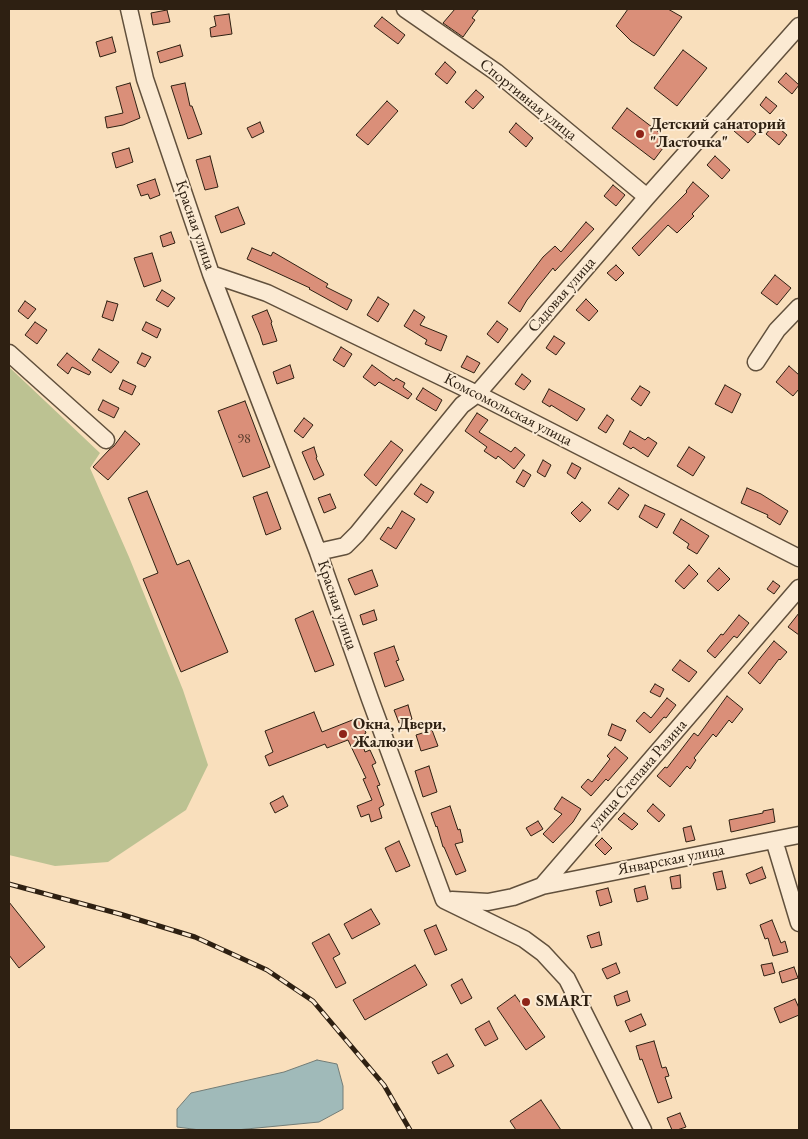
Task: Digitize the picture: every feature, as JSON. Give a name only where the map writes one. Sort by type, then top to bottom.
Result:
[{"type":"street","name":"Красная улица","points":[[129,9],[145,79],[211,274],[318,552],[444,900]]},
{"type":"street","name":"Спортивная улица","points":[[405,9],[496,72],[647,198]]},
{"type":"street","name":"Садовая улица","points":[[318,552],[344,546],[357,534],[462,405],[477,394],[799,26]]},
{"type":"street","name":"Комсомольская улица","points":[[211,274],[267,293],[477,394],[799,558]]},
{"type":"street","points":[[756,362],[776,330],[799,307]]},
{"type":"street","points":[[9,353],[106,440]]},
{"type":"street","name":"улица Степана Разина","points":[[444,900],[488,902],[513,897],[542,886],[799,588]]},
{"type":"street","name":"Январская улица","points":[[542,886],[799,835]]},
{"type":"street","points":[[774,840],[799,923]]},
{"type":"street","points":[[444,900],[524,939],[543,953],[568,979],[643,1130]]},
{"type":"green space","points":[[9,367],[100,453],[90,468],[129,557],[183,690],[208,765],[186,810],[108,862],[55,866],[9,855]]},
{"type":"water","points":[[317,1060],[337,1064],[343,1086],[343,1109],[319,1122],[236,1130],[200,1130],[177,1127],[177,1109],[191,1093],[284,1072]]},
{"type":"building","points":[[455,9],[479,9],[472,18],[475,20],[463,37],[443,23]]},
{"type":"building","points":[[628,9],[668,9],[682,17],[654,56],[631,41],[616,26]]},
{"type":"building","points":[[167,10],[170,22],[153,25],[151,13]]},
{"type":"building","points":[[229,14],[232,34],[211,37],[210,28],[216,26],[214,16]]},
{"type":"building","points":[[382,17],[405,35],[398,44],[374,26]]},
{"type":"building","points":[[112,37],[116,52],[100,57],[96,42]]},
{"type":"building","points":[[180,45],[183,56],[160,63],[157,52]]},
{"type":"building","points":[[683,50],[707,68],[677,106],[654,88]]},
{"type":"building","points":[[445,62],[456,72],[447,84],[435,74]]},
{"type":"building","points":[[786,73],[799,85],[792,94],[778,82]]},
{"type":"building","points":[[130,83],[140,118],[123,125],[107,128],[105,117],[123,113],[116,87]]},
{"type":"building","points":[[185,83],[190,106],[192,106],[202,134],[188,139],[171,86]]},
{"type":"building","points":[[476,90],[484,97],[473,109],[465,102]]},
{"type":"building","points":[[766,97],[777,106],[770,114],[760,105]]},
{"type":"building","points":[[387,101],[398,111],[368,145],[356,135]]},
{"type":"building","name":"Детский санаторий \"Ласточка\"","points":[[627,108],[669,140],[654,160],[612,128]]},
{"type":"building","points":[[260,122],[264,132],[252,138],[247,128]]},
{"type":"building","points":[[742,122],[756,134],[748,143],[734,131]]},
{"type":"building","points":[[516,123],[533,138],[526,147],[509,132]]},
{"type":"building","points":[[774,124],[787,135],[779,145],[766,134]]},
{"type":"building","points":[[129,148],[133,162],[116,168],[112,153]]},
{"type":"building","points":[[210,156],[218,187],[205,190],[196,160]]},
{"type":"building","points":[[715,156],[730,170],[722,179],[707,165]]},
{"type":"building","points":[[155,179],[160,195],[150,199],[148,194],[141,196],[137,185]]},
{"type":"building","points":[[693,182],[709,196],[692,214],[694,216],[677,233],[668,225],[639,256],[632,248],[687,192]]},
{"type":"building","points":[[613,185],[625,195],[616,206],[604,196]]},
{"type":"building","points":[[238,207],[245,224],[221,233],[215,216]]},
{"type":"building","points":[[586,222],[594,229],[555,271],[553,268],[527,300],[520,312],[508,303],[543,257],[555,246],[561,252]]},
{"type":"building","points":[[171,232],[175,243],[163,247],[160,236]]},
{"type":"building","points":[[252,248],[271,256],[273,252],[328,284],[326,287],[352,300],[347,310],[310,288],[247,259]]},
{"type":"building","points":[[152,253],[161,281],[144,287],[134,258]]},
{"type":"building","points":[[616,265],[624,273],[616,281],[607,273]]},
{"type":"building","points":[[775,275],[791,288],[777,305],[761,293]]},
{"type":"building","points":[[162,290],[175,298],[168,307],[156,300]]},
{"type":"building","points":[[378,297],[389,304],[378,322],[367,315]]},
{"type":"building","points":[[586,299],[598,311],[589,321],[576,310]]},
{"type":"building","points":[[25,301],[36,309],[28,319],[18,311]]},
{"type":"building","points":[[107,301],[118,304],[113,321],[102,317]]},
{"type":"building","points":[[267,310],[277,341],[263,345],[252,316]]},
{"type":"building","points":[[414,310],[425,317],[420,325],[447,336],[441,351],[425,344],[427,340],[404,326]]},
{"type":"building","points":[[497,321],[508,329],[498,343],[487,334]]},
{"type":"building","points":[[35,322],[47,330],[37,344],[25,335]]},
{"type":"building","points":[[146,322],[161,329],[157,338],[142,330]]},
{"type":"building","points":[[554,336],[565,343],[556,355],[546,348]]},
{"type":"building","points":[[341,347],[352,354],[344,367],[333,360]]},
{"type":"building","points":[[99,349],[119,362],[111,373],[92,360]]},
{"type":"building","points":[[67,353],[91,372],[89,375],[72,367],[68,374],[57,365]]},
{"type":"building","points":[[142,353],[151,357],[145,367],[137,363]]},
{"type":"building","points":[[467,356],[480,363],[474,373],[461,367]]},
{"type":"building","points":[[290,365],[294,378],[277,384],[273,372]]},
{"type":"building","points":[[372,365],[394,381],[396,378],[405,383],[403,387],[412,394],[408,399],[379,382],[375,386],[363,377]]},
{"type":"building","points":[[789,366],[799,375],[799,389],[793,396],[776,382]]},
{"type":"building","points":[[522,374],[531,381],[524,390],[515,384]]},
{"type":"building","points":[[123,380],[136,386],[132,395],[119,389]]},
{"type":"building","points":[[725,385],[741,394],[732,413],[715,404]]},
{"type":"building","points":[[640,386],[650,392],[641,406],[631,399]]},
{"type":"building","points":[[423,388],[442,400],[436,411],[416,399]]},
{"type":"building","points":[[549,389],[585,409],[577,421],[551,405],[550,407],[542,402]]},
{"type":"building","points":[[103,400],[119,408],[114,418],[98,410]]},
{"type":"building","points":[[245,401],[270,467],[243,477],[218,411]]},
{"type":"building","points":[[477,413],[488,420],[479,432],[511,452],[515,447],[525,455],[514,469],[498,456],[496,459],[484,451],[487,447],[465,431]]},
{"type":"building","points":[[607,415],[614,420],[606,433],[598,428]]},
{"type":"building","points":[[304,418],[313,425],[303,438],[294,431]]},
{"type":"building","points":[[125,431],[140,444],[108,480],[93,467],[114,446]]},
{"type":"building","points":[[630,431],[645,440],[648,437],[657,443],[648,457],[633,447],[631,449],[623,444]]},
{"type":"building","points":[[391,441],[403,450],[376,486],[364,475]]},
{"type":"building","points":[[314,447],[316,458],[324,475],[314,480],[302,452]]},
{"type":"building","points":[[689,447],[705,457],[693,476],[677,466]]},
{"type":"building","points":[[543,460],[551,465],[545,477],[537,472]]},
{"type":"building","points":[[572,463],[581,468],[575,479],[567,473]]},
{"type":"building","points":[[523,470],[531,475],[524,487],[516,482]]},
{"type":"building","points":[[421,484],[434,492],[427,503],[414,494]]},
{"type":"building","points":[[619,488],[629,495],[618,510],[608,503]]},
{"type":"building","points":[[747,488],[761,494],[788,511],[780,525],[767,517],[768,515],[741,503]]},
{"type":"building","points":[[147,491],[177,565],[189,560],[228,652],[181,672],[143,579],[158,573],[128,498]]},
{"type":"building","points":[[267,492],[281,529],[266,535],[253,497]]},
{"type":"building","points":[[330,494],[336,508],[324,513],[318,498]]},
{"type":"building","points":[[582,502],[591,510],[580,522],[571,513]]},
{"type":"building","points":[[645,505],[665,514],[657,528],[639,517]]},
{"type":"building","points":[[402,511],[415,519],[396,549],[380,539],[388,527],[391,529]]},
{"type":"building","points":[[681,519],[709,536],[697,554],[687,548],[689,544],[673,533]]},
{"type":"building","points":[[689,565],[698,574],[684,589],[675,581]]},
{"type":"building","points":[[719,568],[730,579],[718,591],[707,581]]},
{"type":"building","points":[[372,570],[378,586],[355,595],[348,579]]},
{"type":"building","points":[[773,581],[780,586],[774,594],[767,589]]},
{"type":"building","points":[[374,610],[377,620],[363,625],[360,615]]},
{"type":"building","points":[[313,611],[334,665],[315,672],[295,619]]},
{"type":"building","points":[[799,613],[799,635],[788,627]]},
{"type":"building","points":[[739,615],[749,623],[737,638],[734,636],[715,658],[707,651]]},
{"type":"building","points":[[774,641],[787,652],[779,659],[760,684],[748,673]]},
{"type":"building","points":[[394,646],[399,660],[396,661],[404,680],[385,687],[374,653]]},
{"type":"building","points":[[680,660],[697,672],[689,682],[672,670]]},
{"type":"building","points":[[655,684],[664,689],[660,697],[650,692]]},
{"type":"building","points":[[727,696],[743,709],[732,723],[729,720],[716,737],[713,734],[694,758],[696,760],[690,769],[687,766],[670,787],[657,776],[665,767],[667,768],[694,733],[698,736]]},
{"type":"building","points":[[667,698],[676,705],[666,718],[664,717],[650,733],[636,721],[644,712],[651,718]]},
{"type":"building","points":[[408,705],[412,719],[399,723],[394,710]]},
{"type":"building","points":[[314,712],[322,732],[360,717],[366,733],[360,737],[365,752],[370,750],[376,763],[372,765],[380,785],[377,786],[384,805],[379,808],[382,818],[371,822],[369,814],[361,817],[357,806],[372,800],[363,779],[366,778],[348,740],[327,748],[325,744],[269,766],[265,756],[273,752],[265,731]]},
{"type":"building","points":[[612,724],[626,730],[621,741],[608,735]]},
{"type":"building","points":[[432,730],[438,746],[421,751],[416,735]]},
{"type":"building","points":[[615,747],[628,758],[608,781],[606,779],[591,796],[581,787],[588,779],[592,782],[610,759],[607,756]]},
{"type":"building","points":[[429,766],[437,792],[423,797],[415,771]]},
{"type":"building","points":[[283,796],[288,806],[275,813],[270,803]]},
{"type":"building","points":[[562,797],[581,809],[573,822],[553,843],[543,834],[562,814],[554,809]]},
{"type":"building","points":[[653,804],[665,815],[659,822],[647,811]]},
{"type":"building","points":[[450,806],[458,830],[460,829],[463,842],[455,844],[466,871],[456,875],[443,847],[431,813]]},
{"type":"building","points":[[773,809],[775,822],[731,832],[729,820]]},
{"type":"building","points":[[624,813],[638,824],[632,830],[618,819]]},
{"type":"building","points":[[538,821],[543,829],[531,836],[526,828]]},
{"type":"building","points":[[691,826],[695,840],[686,842],[683,828]]},
{"type":"building","points":[[602,838],[612,848],[605,855],[595,845]]},
{"type":"building","points":[[399,841],[410,866],[396,872],[385,848]]},
{"type":"building","points":[[762,867],[766,878],[750,884],[746,874]]},
{"type":"building","points":[[722,871],[726,888],[717,890],[713,873]]},
{"type":"building","points":[[680,875],[681,888],[672,889],[670,877]]},
{"type":"building","points":[[645,886],[648,899],[637,902],[634,889]]},
{"type":"building","points":[[608,888],[612,902],[600,906],[596,891]]},
{"type":"building","points":[[9,902],[45,947],[19,968],[9,955]]},
{"type":"building","points":[[371,909],[380,924],[352,939],[344,924]]},
{"type":"building","points":[[772,920],[781,943],[785,941],[788,952],[773,956],[768,938],[765,939],[760,925]]},
{"type":"building","points":[[436,925],[447,950],[435,955],[424,930]]},
{"type":"building","points":[[599,932],[602,945],[591,948],[587,936]]},
{"type":"building","points":[[329,934],[340,954],[333,958],[346,983],[336,988],[312,943]]},
{"type":"building","points":[[616,963],[620,973],[607,979],[602,969]]},
{"type":"building","points":[[772,963],[775,973],[764,976],[761,965]]},
{"type":"building","points":[[415,965],[427,985],[365,1020],[353,1000]]},
{"type":"building","points":[[794,967],[798,978],[782,983],[779,972]]},
{"type":"building","points":[[462,979],[472,998],[461,1004],[451,985]]},
{"type":"building","points":[[627,991],[630,1001],[617,1006],[614,996]]},
{"type":"building","points":[[515,995],[545,1037],[526,1050],[497,1008]]},
{"type":"building","points":[[795,999],[799,1008],[799,1015],[780,1023],[774,1008]]},
{"type":"building","points":[[641,1014],[646,1025],[630,1032],[625,1021]]},
{"type":"building","points":[[489,1021],[498,1039],[485,1046],[475,1029]]},
{"type":"building","points":[[654,1041],[662,1068],[666,1067],[669,1076],[665,1077],[672,1098],[658,1103],[636,1046]]},
{"type":"building","points":[[447,1054],[454,1066],[438,1074],[432,1062]]},
{"type":"building","points":[[541,1100],[561,1130],[516,1130],[510,1121]]},
{"type":"building","points":[[680,1113],[686,1127],[672,1130],[667,1118]]},
{"type":"railway","points":[[9,884],[120,914],[195,937],[267,970],[313,1001],[384,1085],[410,1130]]},
{"type":"place","name":"Детский санаторий \"Ласточка\"","points":[[640,134]]},
{"type":"place","name":"Окна, Двери, Жалюзи","points":[[343,734]]},
{"type":"place","name":"SMART","points":[[526,1002]]}]
